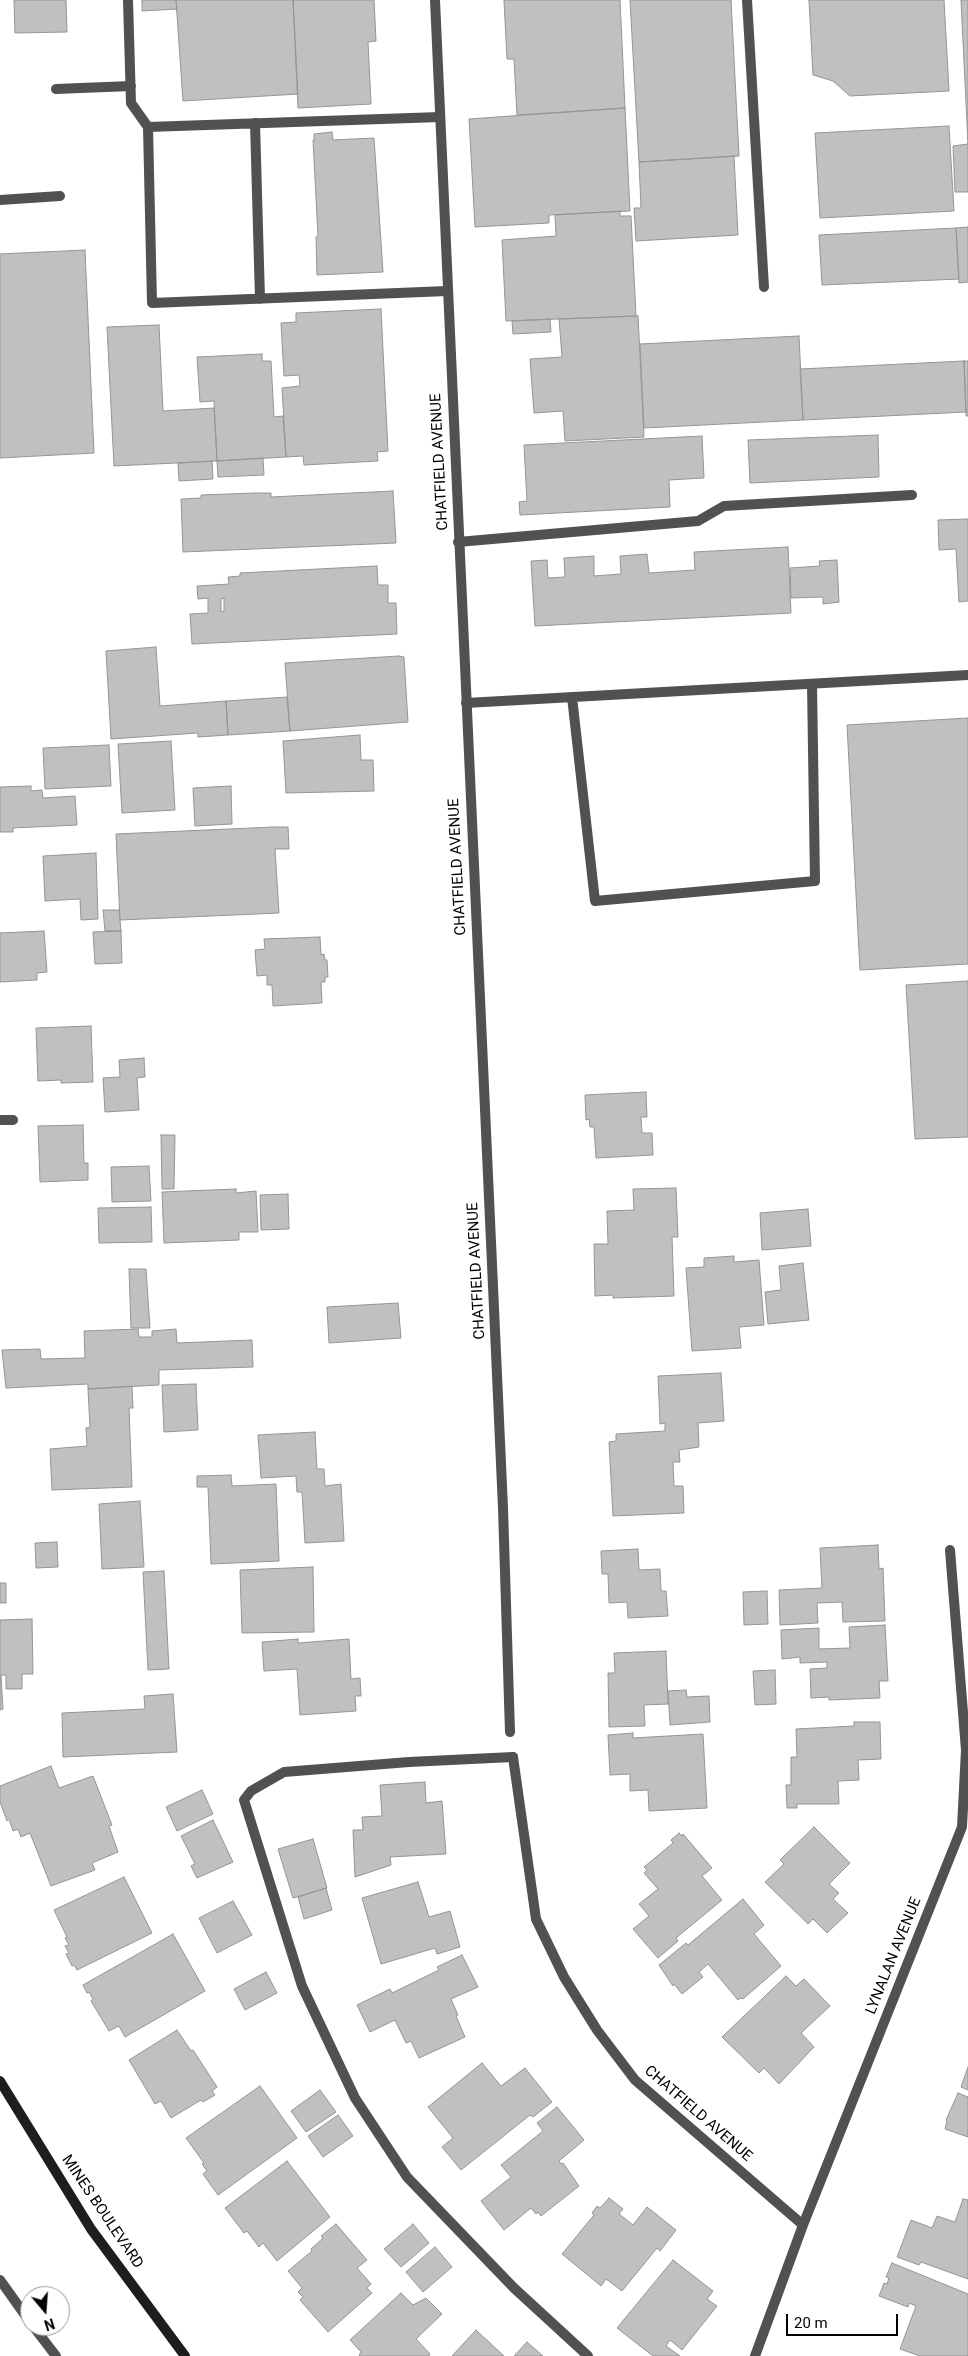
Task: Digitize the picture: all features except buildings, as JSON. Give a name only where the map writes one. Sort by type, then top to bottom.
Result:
[{"type":"street","points":[[128,0],[131,103],[148,127],[152,303],[447,291]]},
{"type":"street","name":"CHATFIELD AVENUE","points":[[434,0],[503,1508],[510,1732]]},
{"type":"street","points":[[748,0],[764,287]]},
{"type":"street","points":[[56,89],[131,86]]},
{"type":"street","points":[[148,127],[440,117]]},
{"type":"street","points":[[255,122],[260,298]]},
{"type":"street","points":[[0,200],[60,196]]},
{"type":"street","points":[[458,542],[698,520],[724,506],[912,495]]},
{"type":"street","points":[[466,703],[968,675]]},
{"type":"street","points":[[572,697],[595,901],[815,881],[812,684]]},
{"type":"street","points":[[0,1120],[13,1120]]},
{"type":"street","name":"LYNALAN AVENUE","points":[[754,2356],[803,2225],[962,1827],[966,1750],[950,1550]]},
{"type":"street","name":"CHATFIELD AVENUE","points":[[588,2356],[514,2288],[407,2177],[355,2098],[302,1986],[244,1800],[251,1791],[284,1772],[409,1762],[513,1757],[536,1919],[568,1984],[597,2030],[634,2080],[803,2225]]},
{"type":"street","name":"MINES BOULEVARD","points":[[0,2081],[90,2229],[185,2356]]},
{"type":"street","points":[[0,2280],[20,2308]]},
{"type":"street","points":[[41,2336],[56,2356]]}]
